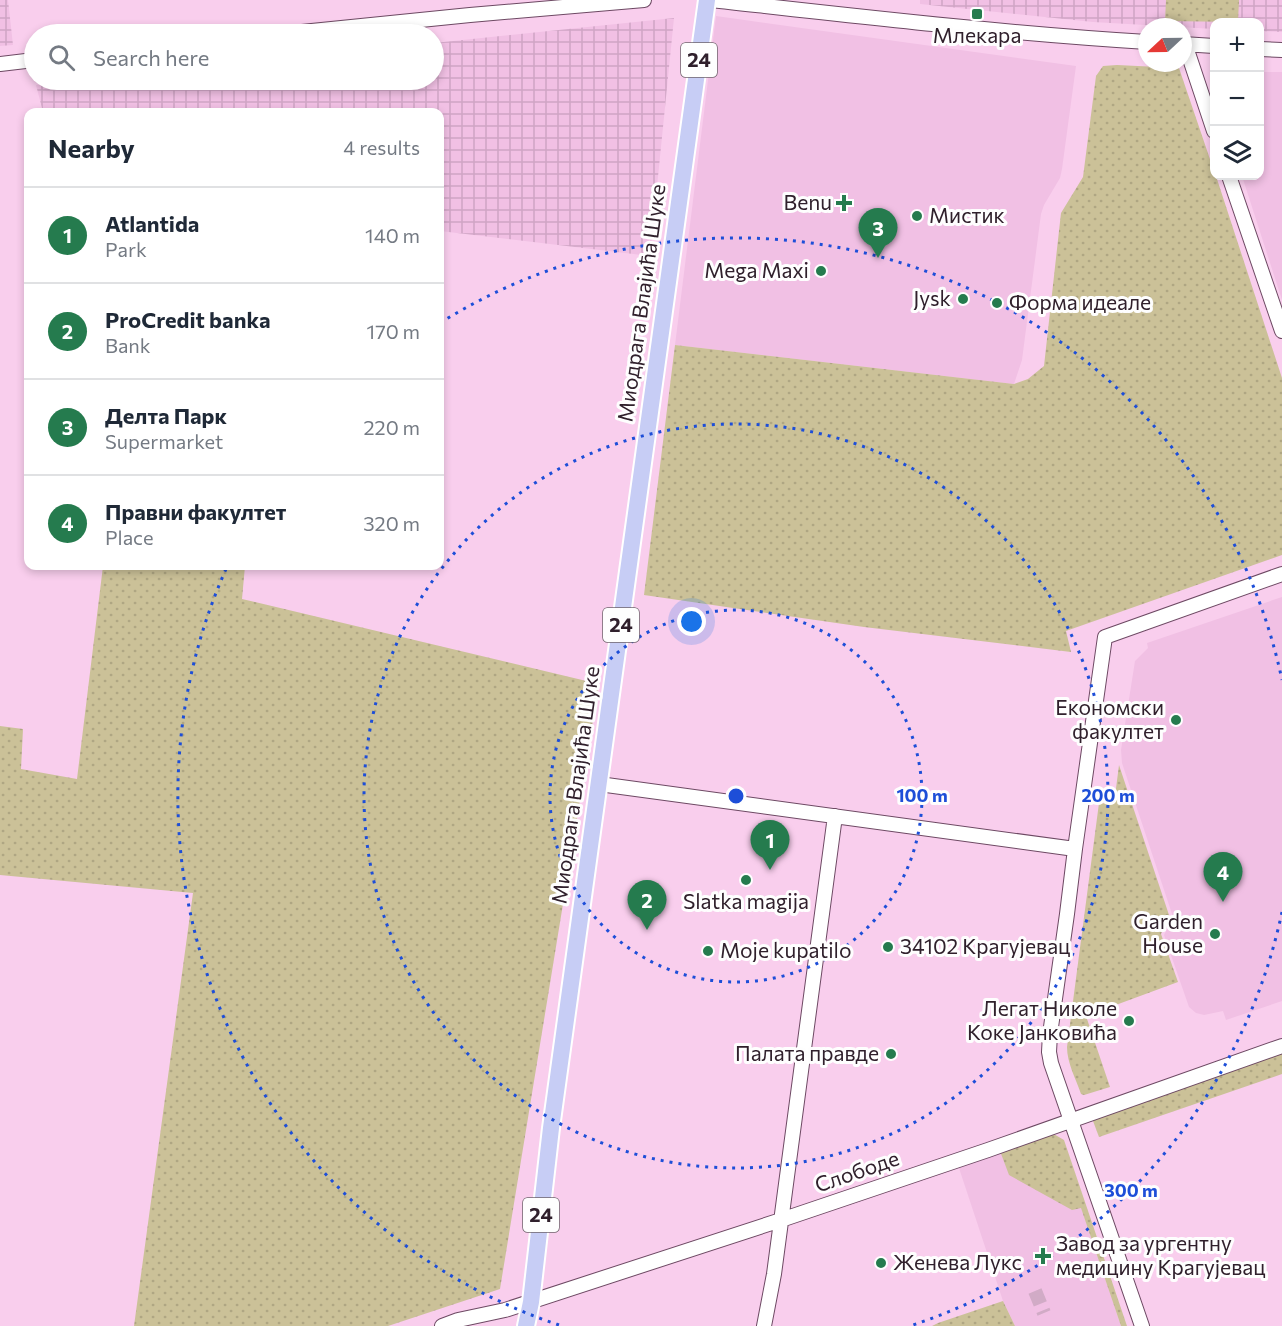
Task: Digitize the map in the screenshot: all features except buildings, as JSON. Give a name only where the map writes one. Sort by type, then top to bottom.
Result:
[{"type":"main road","name":"Миодрага Влајића Шуке","points":[[526,1326],[531,1302],[551,1128],[709,0]]},
{"type":"street","points":[[381,24],[644,0]]},
{"type":"street","points":[[709,0],[832,14],[1138,41]]},
{"type":"street","points":[[1192,45],[1210,46]]},
{"type":"street","points":[[1264,49],[1282,50]]},
{"type":"street","points":[[0,64],[24,61]]},
{"type":"street","points":[[1192,66],[1213,126]]},
{"type":"street","points":[[1230,180],[1282,331]]},
{"type":"street","points":[[1142,1326],[1051,1063],[1049,1046],[1105,637],[1282,574]]},
{"type":"street","points":[[599,784],[1075,849]]},
{"type":"street","points":[[764,1326],[774,1274],[835,816]]},
{"type":"street","name":"Слободе","points":[[441,1326],[506,1310],[781,1220],[1282,1046]]},
{"type":"shaded area","points":[[0,0],[8,0],[13,45],[0,46]]},
{"type":"shaded area","points":[[920,0],[1282,0],[1282,32],[1264,31],[1264,18],[1210,18],[1210,29],[1192,28],[1192,18],[1138,18],[1138,25],[920,4]]},
{"type":"shaded area","points":[[1166,0],[1239,0],[1238,18],[1210,18],[1210,22],[1192,21],[1192,18],[1165,18]]},
{"type":"shaded area","points":[[716,16],[1076,66],[1060,178],[1041,214],[1022,360],[1014,384],[675,345]]},
{"type":"shaded area","points":[[674,18],[650,256],[444,231],[444,108],[42,108],[37,90],[444,90],[444,42]]},
{"type":"shaded area","points":[[1103,66],[1138,66],[1138,72],[1180,72],[1210,159],[1210,180],[1217,180],[1282,378],[1282,555],[1066,631],[1071,652],[864,627],[644,595],[675,345],[1014,384],[1028,379],[1044,366],[1061,213],[1083,177],[1096,76]]},
{"type":"shaded area","points":[[1264,72],[1282,72],[1282,300],[1243,180],[1264,180]]},
{"type":"shaded area","points":[[103,570],[245,570],[242,599],[599,684],[500,1289],[388,1326],[134,1326],[193,893],[0,875],[0,726],[23,729],[21,769],[77,779]]},
{"type":"shaded area","points":[[1282,597],[1282,1001],[1226,1020],[1223,1011],[1204,1015],[1196,1013],[1189,1007],[1164,935],[1173,917],[1122,763],[1121,750],[1135,661],[1148,648],[1147,643]]},
{"type":"shaded area","points":[[1119,765],[1169,915],[1161,934],[1178,982],[1086,1016],[1110,1087],[1084,1095],[1081,1094],[1072,1071],[1067,1047],[1099,803],[1114,804]]},
{"type":"shaded area","points":[[1282,1046],[1282,1074],[1099,1137],[1090,1113]]},
{"type":"shaded area","points":[[1052,1133],[1064,1140],[1127,1326],[1121,1326],[1081,1208],[1072,1210],[1009,1175],[1000,1151]]},
{"type":"shaded area","name":"Завод за ургентну медицину Крагујевац","points":[[1000,1151],[1081,1207],[1121,1326],[1015,1326],[1003,1301],[958,1165]]},
{"type":"shaded area","points":[[1003,1301],[1015,1326],[932,1326],[938,1323]]},
{"type":"tunnel","points":[[1035,1291],[1044,1313]]},
{"type":"place","name":"Млекара","points":[[977,14]]},
{"type":"place","name":"Benu","points":[[844,203]]},
{"type":"place","name":"Мистик","points":[[917,216]]},
{"type":"place","name":"Делта Парк","points":[[878,258]]},
{"type":"place","name":"Mega Maxi","points":[[821,271]]},
{"type":"place","name":"Jysk","points":[[963,299]]},
{"type":"place","name":"Форма идеале","points":[[997,303]]},
{"type":"place","name":"Економски факултет","points":[[1176,720]]},
{"type":"place","name":"Atlantida","points":[[770,870]]},
{"type":"place","name":"Slatka magija","points":[[746,880]]},
{"type":"place","name":"Правни факултет","points":[[1223,902]]},
{"type":"place","name":"ProCredit banka","points":[[647,930]]},
{"type":"place","name":"Garden House","points":[[1215,934]]},
{"type":"place","name":"34102 Крагујевац","points":[[888,947]]},
{"type":"place","name":"Moje kupatilo","points":[[708,951]]},
{"type":"place","name":"Легат Николе Коке Јанковића","points":[[1129,1021]]},
{"type":"place","name":"Палата правде","points":[[891,1054]]},
{"type":"place","name":"Завод за ургентну медицину Крагујевац","points":[[1043,1256]]},
{"type":"place","name":"Женева Лукс","points":[[881,1263]]}]
